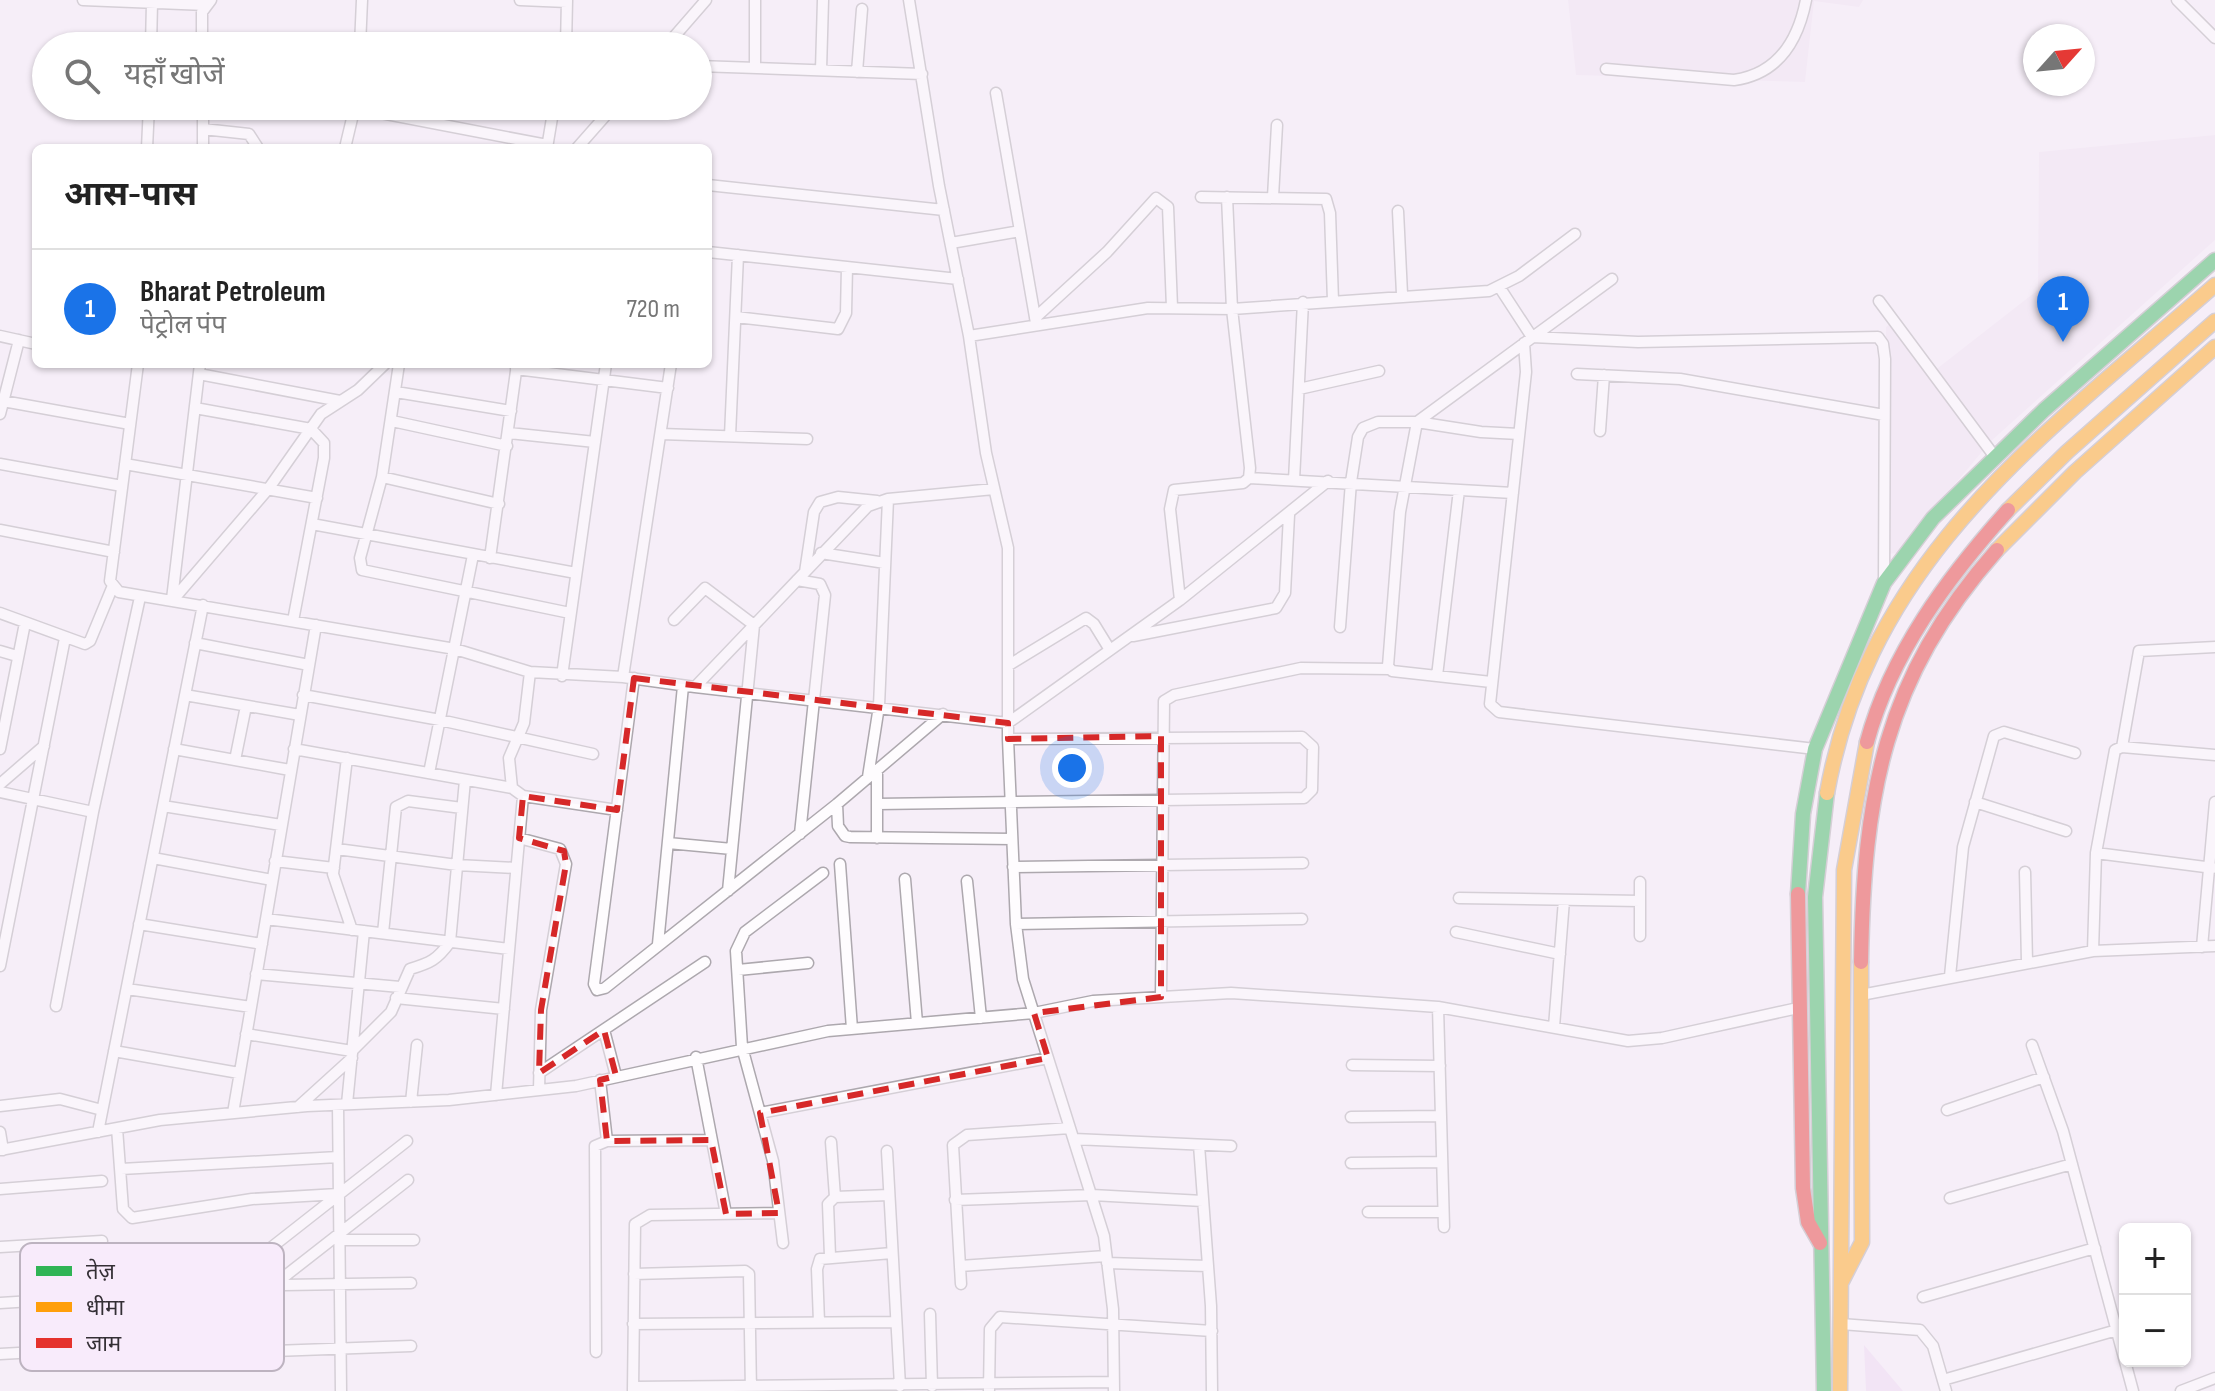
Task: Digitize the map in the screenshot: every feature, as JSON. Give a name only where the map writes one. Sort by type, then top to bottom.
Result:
[{"type":"main road","points":[[1820,1243],[1808,1222],[1803,1188],[1798,865],[1803,814],[1815,749],[1845,671],[1884,583],[1933,518],[2044,410],[2215,260]]},
{"type":"main road","points":[[1824,1391],[1814,940],[1818,845],[1838,740],[1856,685],[1882,628],[1909,583],[1943,539],[2029,452],[2215,285]]},
{"type":"main road","points":[[1840,1391],[1844,870],[1851,818],[1875,716],[1919,626],[1944,585],[1976,544],[2072,449],[2215,321]]},
{"type":"main road","points":[[1841,1283],[1862,1242],[1864,868],[1879,774],[1892,725],[1930,641],[1963,591],[2020,529],[2215,347]]},
{"type":"street","points":[[83,0],[209,3]]},
{"type":"street","points":[[361,32],[362,0]]},
{"type":"street","points":[[520,0],[567,1],[566,32]]},
{"type":"street","points":[[678,32],[706,0]]},
{"type":"street","points":[[755,0],[755,68]]},
{"type":"street","points":[[821,70],[823,0]]},
{"type":"street","points":[[779,1213],[643,1216],[635,1224],[633,1389],[1114,1387],[1113,1324],[1106,1259],[1092,1195],[1023,979],[1016,924],[1008,739],[1008,548],[994,489],[909,0]]},
{"type":"street","points":[[1606,69],[1734,80],[1751,78],[1788,50],[1802,22],[1806,0]]},
{"type":"street","points":[[2177,0],[2215,38]]},
{"type":"street","points":[[151,32],[152,3]]},
{"type":"street","points":[[202,32],[202,12],[209,3]]},
{"type":"street","points":[[857,72],[862,9]]},
{"type":"street","points":[[712,66],[922,74]]},
{"type":"street","points":[[996,93],[1035,321]]},
{"type":"street","points":[[147,144],[148,120]]},
{"type":"street","points":[[203,120],[203,144]]},
{"type":"street","points":[[346,144],[352,120]]},
{"type":"street","points":[[417,120],[464,130],[506,134],[538,144]]},
{"type":"street","points":[[548,144],[552,120]]},
{"type":"street","points":[[581,144],[602,120]]},
{"type":"street","points":[[1273,197],[1277,125]]},
{"type":"street","points":[[203,129],[249,134],[255,144]]},
{"type":"street","points":[[712,185],[944,210]]},
{"type":"street","points":[[1201,197],[1322,197],[1329,202],[1333,301]]},
{"type":"street","points":[[1227,197],[1232,309],[1249,478]]},
{"type":"street","points":[[1035,321],[1107,252],[1156,198],[1168,207],[1172,307]]},
{"type":"street","points":[[1398,211],[1402,294]]},
{"type":"street","points":[[951,243],[1020,231]]},
{"type":"street","points":[[969,336],[1035,321],[1131,309],[1232,309],[1500,288],[1575,234]]},
{"type":"street","points":[[712,252],[958,279]]},
{"type":"street","points":[[730,436],[738,255]]},
{"type":"street","points":[[736,317],[838,329],[846,313],[847,267]]},
{"type":"street","points":[[1389,669],[1397,538],[1417,422],[1612,279]]},
{"type":"street","points":[[1500,288],[1528,340],[1490,704],[1499,712],[1815,749]]},
{"type":"street","points":[[1879,301],[1995,457]]},
{"type":"street","points":[[1294,480],[1303,302]]},
{"type":"street","points":[[0,336],[32,343]]},
{"type":"street","points":[[1528,340],[1673,342],[1878,337],[1883,344],[1884,583]]},
{"type":"street","points":[[0,414],[19,340]]},
{"type":"street","points":[[0,613],[78,643],[90,641],[112,588],[137,368]]},
{"type":"street","points":[[172,601],[269,488],[321,414],[358,390],[381,368]]},
{"type":"street","points":[[399,368],[382,477],[360,558],[366,573],[570,613]]},
{"type":"street","points":[[490,558],[517,368]]},
{"type":"street","points":[[524,368],[668,388]]},
{"type":"street","points":[[562,676],[605,368]]},
{"type":"street","points":[[670,368],[628,678],[617,810],[595,987],[605,988],[800,834],[943,714]]},
{"type":"street","points":[[172,601],[200,369],[340,401]]},
{"type":"street","points":[[1299,389],[1379,371]]},
{"type":"street","points":[[1577,374],[1691,381],[1884,415]]},
{"type":"street","points":[[1600,431],[1604,375]]},
{"type":"street","points":[[396,392],[511,411]]},
{"type":"street","points":[[3,401],[130,424]]},
{"type":"street","points":[[195,408],[311,429],[325,449],[293,621]]},
{"type":"street","points":[[392,421],[507,446]]},
{"type":"street","points":[[1340,627],[1351,482],[1358,437],[1363,428],[1378,422],[1417,422],[1519,434]]},
{"type":"street","points":[[509,433],[595,442]]},
{"type":"street","points":[[661,434],[807,439]]},
{"type":"street","points":[[0,464],[122,486]]},
{"type":"street","points":[[125,464],[317,498]]},
{"type":"street","points":[[382,477],[499,504]]},
{"type":"street","points":[[1180,600],[1170,509],[1174,490],[1234,485],[1249,478],[1513,493]]},
{"type":"street","points":[[112,588],[140,597],[455,649],[530,672],[628,678],[1008,723],[1180,600],[1328,481]]},
{"type":"street","points":[[801,576],[814,512],[820,502],[838,497],[882,500],[994,489]]},
{"type":"street","points":[[1437,676],[1459,490]]},
{"type":"street","points":[[658,944],[689,686],[754,625],[821,553],[882,500]]},
{"type":"street","points":[[877,838],[877,804],[872,774],[879,706],[885,563],[882,500]]},
{"type":"street","points":[[1129,637],[1276,608],[1285,593],[1289,515]]},
{"type":"street","points":[[312,524],[576,573]]},
{"type":"street","points":[[0,530],[114,552]]},
{"type":"street","points":[[821,553],[885,563]]},
{"type":"street","points":[[429,773],[473,555]]},
{"type":"street","points":[[800,834],[825,595],[820,584],[801,576]]},
{"type":"street","points":[[674,620],[705,588],[754,625]]},
{"type":"street","points":[[56,1006],[93,812],[140,597]]},
{"type":"street","points":[[98,1132],[203,605]]},
{"type":"street","points":[[1009,665],[1086,618],[1094,624],[1110,650]]},
{"type":"street","points":[[0,749],[25,623]]},
{"type":"street","points":[[233,1113],[316,625]]},
{"type":"street","points":[[728,891],[754,625]]},
{"type":"street","points":[[0,966],[65,638]]},
{"type":"street","points":[[195,643],[309,665]]},
{"type":"street","points":[[2093,951],[2096,853],[2112,755],[2122,747],[2139,651],[2215,647]]},
{"type":"street","points":[[0,651],[17,656]]},
{"type":"street","points":[[1161,997],[1161,705],[1174,695],[1309,667],[1389,669],[1491,682]]},
{"type":"street","points":[[512,788],[509,758],[528,708],[530,672]]},
{"type":"street","points":[[185,695],[300,715]]},
{"type":"street","points":[[303,695],[440,720],[593,754]]},
{"type":"street","points":[[235,760],[246,706]]},
{"type":"street","points":[[1950,976],[1963,847],[1996,734],[2004,732],[2075,753]]},
{"type":"street","points":[[877,804],[1304,798],[1312,790],[1313,747],[1302,737],[1008,739]]},
{"type":"street","points":[[0,784],[44,746]]},
{"type":"street","points":[[2122,747],[2215,755]]},
{"type":"street","points":[[174,749],[290,770]]},
{"type":"street","points":[[294,749],[512,788],[523,796],[617,810]]},
{"type":"street","points":[[347,758],[334,881],[352,930]]},
{"type":"street","points":[[298,1107],[391,1012],[410,969],[434,962],[450,942],[465,780]]},
{"type":"street","points":[[0,792],[93,812]]},
{"type":"street","points":[[496,1095],[523,796]]},
{"type":"street","points":[[383,933],[394,813],[401,802],[462,808]]},
{"type":"street","points":[[1975,802],[2066,831]]},
{"type":"street","points":[[2202,947],[2212,868],[2215,802]]},
{"type":"street","points":[[837,804],[838,826],[845,836],[1012,839]]},
{"type":"street","points":[[163,806],[281,825]]},
{"type":"street","points":[[519,838],[560,849],[566,864],[541,1010],[539,1090]]},
{"type":"street","points":[[668,843],[732,849]]},
{"type":"street","points":[[337,849],[457,865],[516,868]]},
{"type":"street","points":[[2096,853],[2212,868]]},
{"type":"street","points":[[153,858],[272,880]]},
{"type":"street","points":[[275,861],[334,868]]},
{"type":"street","points":[[1013,867],[1303,863]]},
{"type":"street","points":[[840,864],[852,1029]]},
{"type":"street","points":[[2025,872],[2027,962]]},
{"type":"street","points":[[783,1243],[773,1161],[742,1047],[736,951],[740,938],[823,873]]},
{"type":"street","points":[[905,879],[917,1023]]},
{"type":"street","points":[[967,881],[981,1018]]},
{"type":"street","points":[[1640,882],[1640,936]]},
{"type":"street","points":[[1459,898],[1640,901]]},
{"type":"street","points":[[1554,1027],[1564,900]]},
{"type":"street","points":[[266,919],[509,949]]},
{"type":"street","points":[[1016,924],[1302,919]]},
{"type":"street","points":[[139,924],[262,944]]},
{"type":"street","points":[[341,1391],[338,1157],[364,931]]},
{"type":"street","points":[[1456,932],[1560,954]]},
{"type":"street","points":[[1861,995],[2093,951],[2215,946]]},
{"type":"street","points":[[539,1073],[705,962]]},
{"type":"street","points":[[738,970],[808,963]]},
{"type":"street","points":[[256,974],[359,983],[504,1009]]},
{"type":"street","points":[[127,989],[251,1007]]},
{"type":"street","points":[[0,1132],[1,1150],[117,1128],[233,1113],[539,1090],[600,1080],[742,1047],[852,1029],[1034,1013],[1093,1001],[1231,993],[1438,1007],[1615,1040],[1643,1040],[1798,1008]]},
{"type":"street","points":[[1438,1007],[1444,1227]]},
{"type":"street","points":[[604,1030],[616,1076]]},
{"type":"street","points":[[246,1034],[352,1055]]},
{"type":"street","points":[[411,1102],[417,1045]]},
{"type":"street","points":[[2032,1045],[2072,1164],[2133,1391]]},
{"type":"street","points":[[114,1051],[239,1073]]},
{"type":"street","points":[[696,1057],[726,1214]]},
{"type":"street","points":[[760,1113],[1048,1058]]},
{"type":"street","points":[[1352,1065],[1440,1066]]},
{"type":"street","points":[[1947,1110],[2044,1077]]},
{"type":"street","points":[[600,1080],[607,1141]]},
{"type":"street","points":[[0,1106],[60,1099],[102,1110]]},
{"type":"street","points":[[1351,1117],[1441,1116]]},
{"type":"street","points":[[117,1128],[123,1209],[132,1218],[252,1199],[338,1194]]},
{"type":"street","points":[[961,1284],[952,1153],[959,1138],[1072,1133],[1231,1146]]},
{"type":"street","points":[[596,1352],[592,1151],[600,1142],[607,1141],[711,1140]]},
{"type":"street","points":[[277,1243],[407,1141]]},
{"type":"street","points":[[831,1142],[835,1197]]},
{"type":"street","points":[[1199,1145],[1212,1331],[1212,1391]]},
{"type":"street","points":[[887,1151],[900,1386]]},
{"type":"street","points":[[121,1169],[338,1157]]},
{"type":"street","points":[[1351,1163],[1442,1162]]},
{"type":"street","points":[[1950,1198],[2072,1164]]},
{"type":"street","points":[[284,1277],[408,1180]]},
{"type":"street","points":[[0,1189],[102,1181]]},
{"type":"street","points":[[830,1256],[828,1204],[835,1197],[889,1195]]},
{"type":"street","points":[[955,1200],[1092,1195],[1203,1201]]},
{"type":"street","points":[[1368,1212],[1443,1212]]},
{"type":"street","points":[[339,1237],[414,1240]]},
{"type":"street","points":[[68,1243],[102,1241]]},
{"type":"street","points":[[0,1247],[20,1246]]},
{"type":"street","points":[[1923,1297],[2095,1248]]},
{"type":"street","points":[[819,1322],[818,1263],[830,1256],[892,1253]]},
{"type":"street","points":[[960,1266],[1106,1259],[1208,1266]]},
{"type":"street","points":[[634,1274],[745,1271],[752,1281],[751,1389]]},
{"type":"street","points":[[284,1285],[411,1283]]},
{"type":"street","points":[[0,1303],[20,1302]]},
{"type":"street","points":[[930,1314],[932,1386]]},
{"type":"street","points":[[989,1388],[990,1329],[1000,1317],[1212,1331]]},
{"type":"street","points":[[633,1324],[896,1322]]},
{"type":"street","points":[[1841,1324],[1920,1330],[1933,1346],[1945,1385],[2117,1330]]},
{"type":"street","points":[[284,1351],[411,1346]]},
{"type":"street","points":[[0,1354],[20,1353]]},
{"type":"street","points":[[2181,1391],[2215,1378]]},
{"type":"highlighted area","points":[[634,678],[1008,723],[1008,739],[1161,736],[1161,997],[1034,1013],[1048,1058],[760,1113],[779,1213],[726,1214],[711,1140],[607,1141],[600,1080],[616,1076],[604,1030],[539,1073],[541,1010],[566,864],[564,851],[519,838],[523,796],[617,810]]},
{"type":"shaded area","points":[[1568,0],[1863,0],[1859,7],[1814,1],[1805,82],[1576,75]]},
{"type":"shaded area","points":[[2215,135],[2215,240],[1990,442],[1898,553],[1887,554],[1886,327],[1896,319],[1934,371],[2038,290],[2039,152]]},
{"type":"shaded area","points":[[1864,1345],[1903,1391],[1866,1391]]},
{"type":"traffic: fast","points":[[1798,894],[1803,814],[1815,749],[1884,583],[1933,518],[2044,410],[2215,260]]},
{"type":"traffic: fast","points":[[1824,1391],[1815,897],[1827,793]]},
{"type":"traffic: slow","points":[[1827,793],[1849,709],[1882,634],[1924,567],[1973,506],[2029,449],[2215,285]]},
{"type":"traffic: slow","points":[[2008,510],[2067,452],[2215,321]]},
{"type":"traffic: slow","points":[[1997,550],[2075,472],[2215,347]]},
{"type":"traffic: slow","points":[[1840,1391],[1844,870],[1867,742]]},
{"type":"traffic: slow","points":[[1841,1283],[1862,1242],[1861,962]]},
{"type":"traffic: jam","points":[[1867,742],[1877,709],[1906,647],[1943,589],[2008,510]]},
{"type":"traffic: jam","points":[[1861,962],[1867,845],[1887,742],[1905,693],[1928,645],[1959,598],[1997,550]]},
{"type":"traffic: jam","points":[[1798,894],[1803,1188],[1808,1222],[1820,1243]]},
{"type":"place","name":"Bharat Petroleum","points":[[2063,342]]}]
